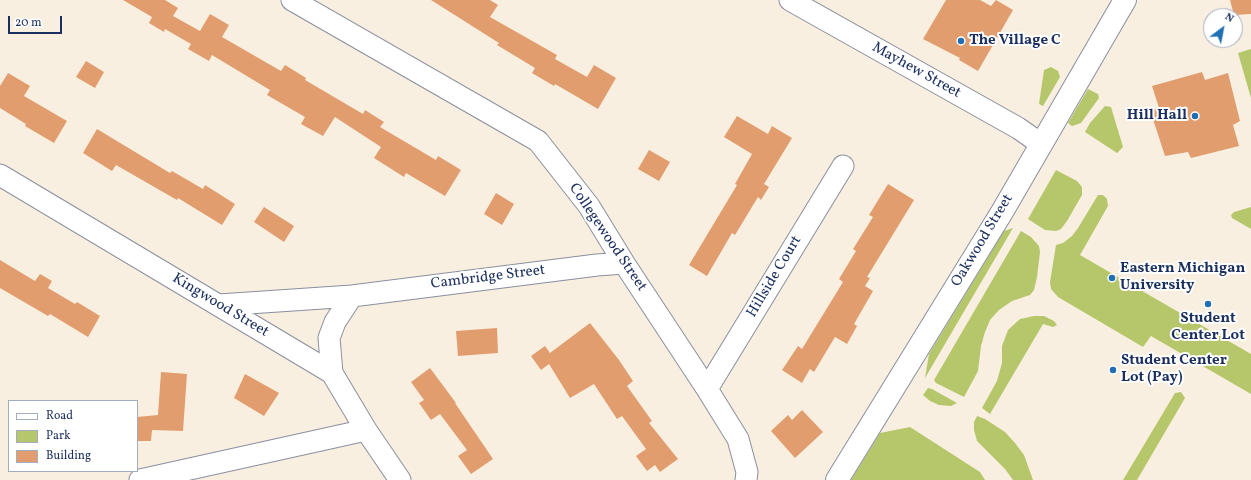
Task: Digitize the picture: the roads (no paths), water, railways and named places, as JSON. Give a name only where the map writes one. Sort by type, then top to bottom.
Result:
[{"type":"street","name":"Collegewood Street","points":[[292,0],[538,141],[589,206],[707,389],[738,440],[747,472],[746,480]]},
{"type":"street","name":"Mayhew Street","points":[[790,0],[1018,128],[1041,144]]},
{"type":"street","name":"Oakwood Street","points":[[837,480],[998,219],[1125,0]]},
{"type":"street","name":"Hillside Court","points":[[707,389],[843,166]]},
{"type":"street","name":"Kingwood Street","points":[[0,175],[332,373],[366,430],[400,480]]},
{"type":"street","name":"Cambridge Street","points":[[219,305],[352,296],[597,264],[624,262]]},
{"type":"street","points":[[332,373],[329,338],[335,322],[352,296]]},
{"type":"street","points":[[140,480],[366,430]]},
{"type":"place","name":"The Village C","points":[[961,41]]},
{"type":"place","name":"Hill Hall","points":[[1195,116]]},
{"type":"place","name":"Eastern Michigan University","points":[[1112,278]]},
{"type":"place","name":"Student Center Lot","points":[[1208,304]]},
{"type":"place","name":"Student Center Lot (Pay)","points":[[1113,370]]}]
